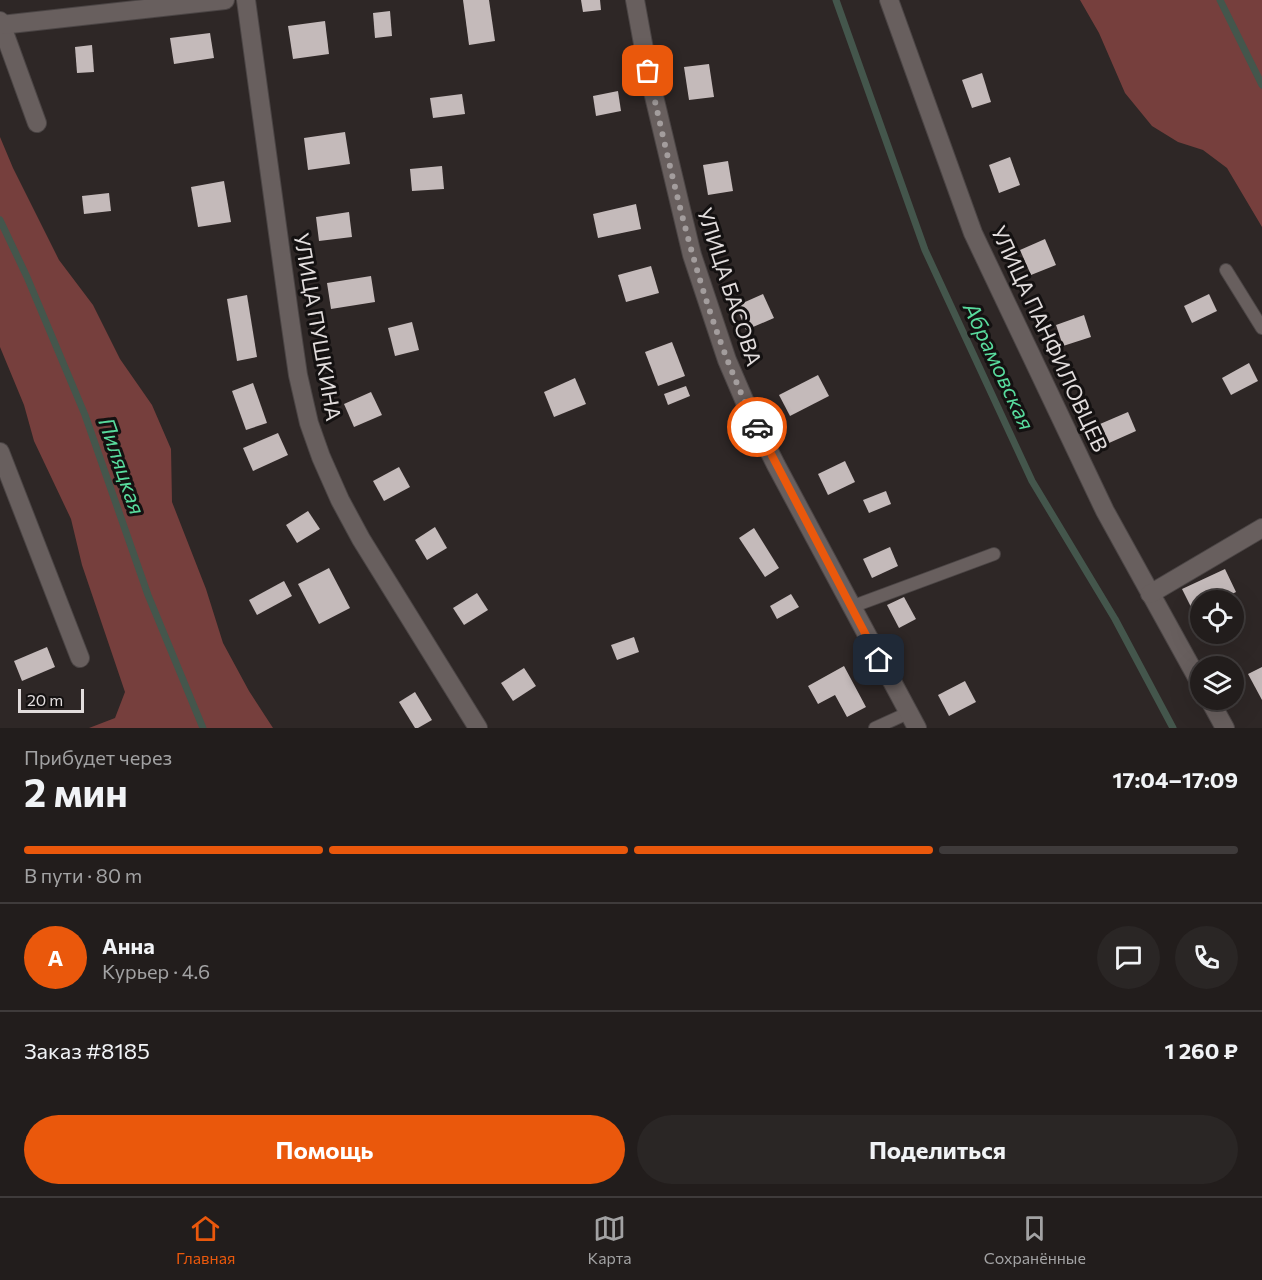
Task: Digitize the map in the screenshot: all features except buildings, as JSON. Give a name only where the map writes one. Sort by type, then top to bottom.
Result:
[{"type":"street","points":[[38,123],[1,23],[225,0]]},
{"type":"street","name":"УЛИЦА ПУШКИНА","points":[[246,0],[298,375],[309,423],[340,500],[361,539],[478,728]]},
{"type":"street","name":"УЛИЦА БАСОВА","points":[[635,0],[648,71],[692,255],[710,315],[727,360],[748,409],[912,720]]},
{"type":"street","name":"УЛИЦА ПАНФИЛОВЦЕВ","points":[[889,0],[973,233],[1105,511],[1190,665]]},
{"type":"street","points":[[0,452],[80,658]]},
{"type":"street","points":[[1150,594],[1262,528]]},
{"type":"street","points":[[1215,710],[1225,728]]},
{"type":"lane","points":[[1226,270],[1262,328]]},
{"type":"lane","points":[[851,607],[994,554]]},
{"type":"lane","points":[[875,728],[912,720]]},
{"type":"shaded area","points":[[1080,0],[1262,0],[1262,227],[1227,168],[1203,150],[1178,142],[1152,126],[1125,93],[1099,33]]},
{"type":"shaded area","points":[[0,137],[59,260],[93,305],[120,359],[152,405],[171,449],[172,502],[206,589],[223,643],[249,691],[273,728],[89,728],[115,718],[125,692],[82,565],[71,519],[34,441],[24,405],[0,347]]},
{"type":"waterway","name":"Абрамовская","points":[[836,0],[925,250],[1032,481],[1115,619],[1173,728]]},
{"type":"waterway","points":[[1220,0],[1262,85]]},
{"type":"waterway","name":"Пиляцкая","points":[[0,220],[27,277],[85,415],[148,595],[203,728]]},
{"type":"way so far","points":[[648,71],[692,255],[710,315],[757,427]]},
{"type":"route","points":[[757,427],[879,660]]}]
